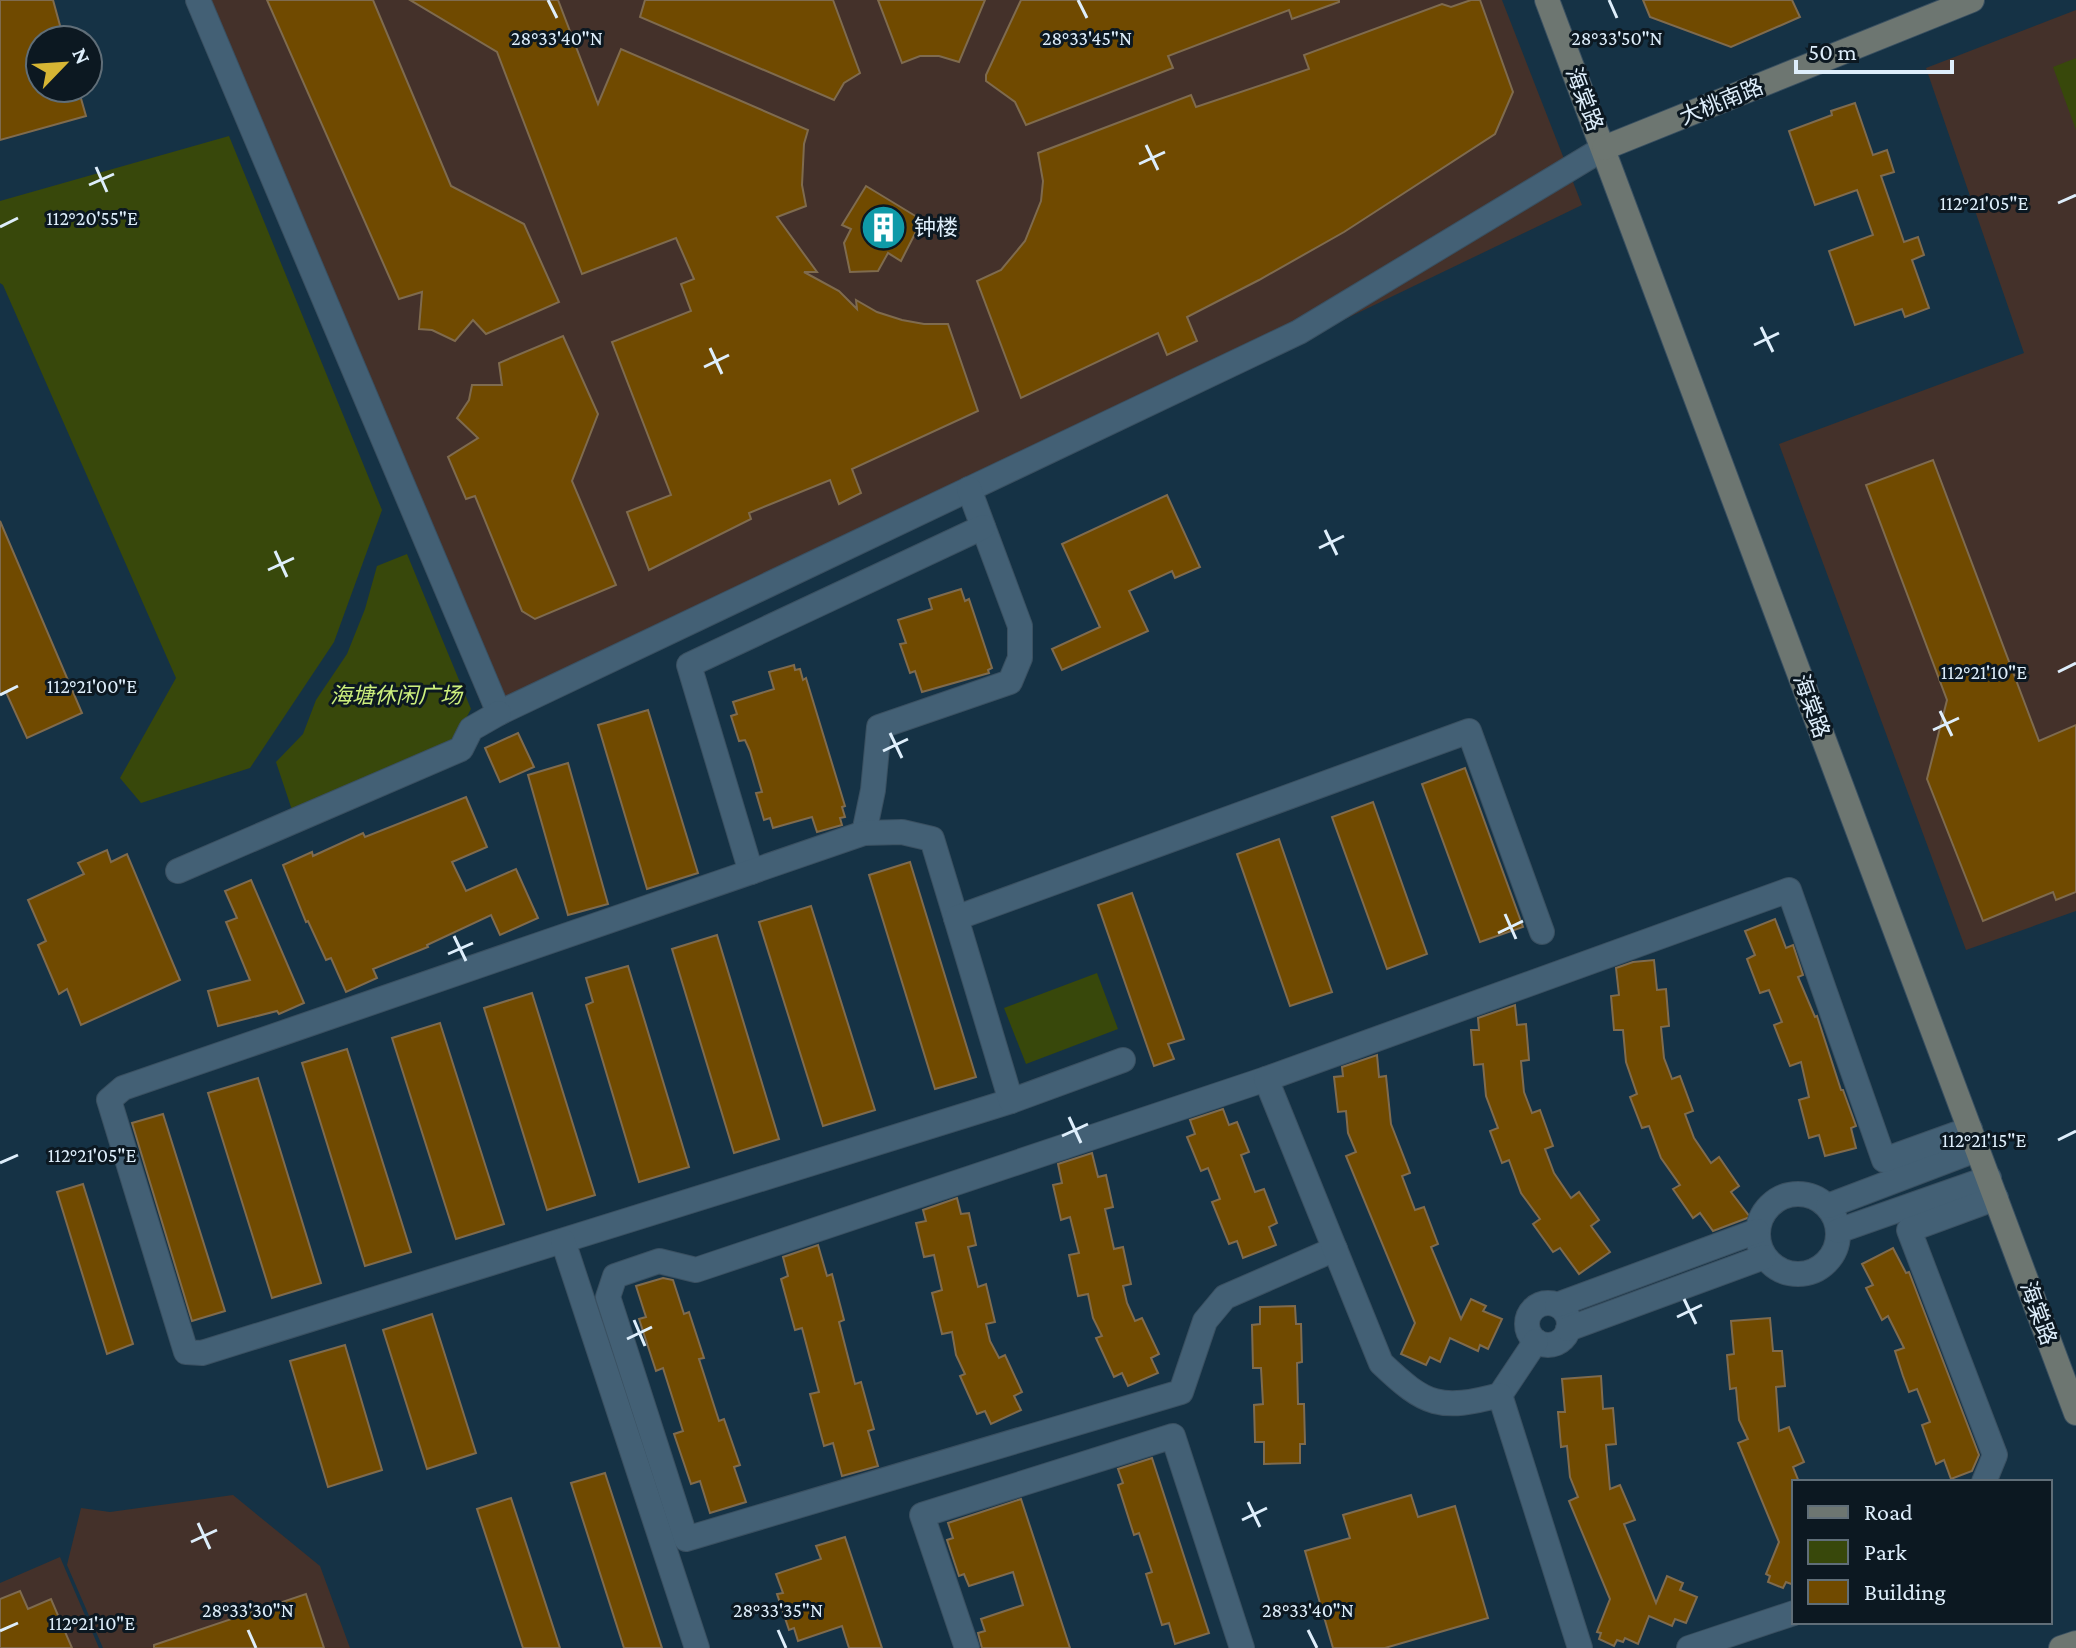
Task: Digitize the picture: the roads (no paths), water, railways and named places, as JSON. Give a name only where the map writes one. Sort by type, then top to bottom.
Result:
[{"type":"street","points":[[198,0],[499,713]]},
{"type":"street","name":"海棠路","points":[[1547,0],[2076,1413]]},
{"type":"street","name":"大桃南路","points":[[1604,148],[1972,0]]},
{"type":"street","points":[[178,871],[461,749],[471,729],[499,713],[1299,332],[1604,148]]},
{"type":"street","points":[[864,833],[873,790],[879,727],[1010,682],[1020,658],[1020,626],[969,489]]},
{"type":"street","points":[[751,872],[689,665],[983,527]]},
{"type":"street","points":[[956,918],[1469,731],[1542,932]]},
{"type":"street","points":[[1011,1101],[932,839],[902,832],[864,833],[123,1088],[109,1100],[186,1352],[202,1353],[1011,1101],[1123,1060]]},
{"type":"street","points":[[1335,1249],[1225,1297],[1205,1321],[1181,1392],[686,1539],[608,1297],[615,1276],[659,1261],[696,1270],[1266,1079],[1789,890],[1905,1220],[1995,1455],[1985,1480]]},
{"type":"street","points":[[1266,1079],[1381,1363],[1408,1389],[1440,1403],[1464,1404],[1500,1395],[1536,1341]]},
{"type":"street","points":[[1828,1206],[1888,1171],[1974,1139]]},
{"type":"street","points":[[1838,1231],[1905,1220],[1992,1188]]},
{"type":"street","points":[[1804,1194],[1828,1206],[1838,1231],[1832,1256],[1823,1266],[1798,1275],[1785,1273],[1764,1257],[1757,1231],[1760,1218],[1778,1198],[1804,1194]]},
{"type":"street","points":[[1557,1305],[1566,1315],[1566,1335],[1555,1344],[1542,1344],[1528,1330],[1529,1317],[1537,1307],[1557,1305],[1757,1231]]},
{"type":"street","points":[[563,1241],[697,1648]]},
{"type":"street","points":[[1568,1329],[1764,1257]]},
{"type":"street","points":[[1500,1395],[1580,1648]]},
{"type":"street","points":[[967,1648],[922,1515],[1173,1436],[1242,1648]]},
{"type":"street","points":[[1689,1648],[1792,1614]]},
{"type":"street","points":[[2061,1648],[2076,1643]]},
{"type":"place","name":"钟楼","points":[[883,227]]},
{"type":"park label","name":"海塘休闲广场","points":[[396,695]]}]
